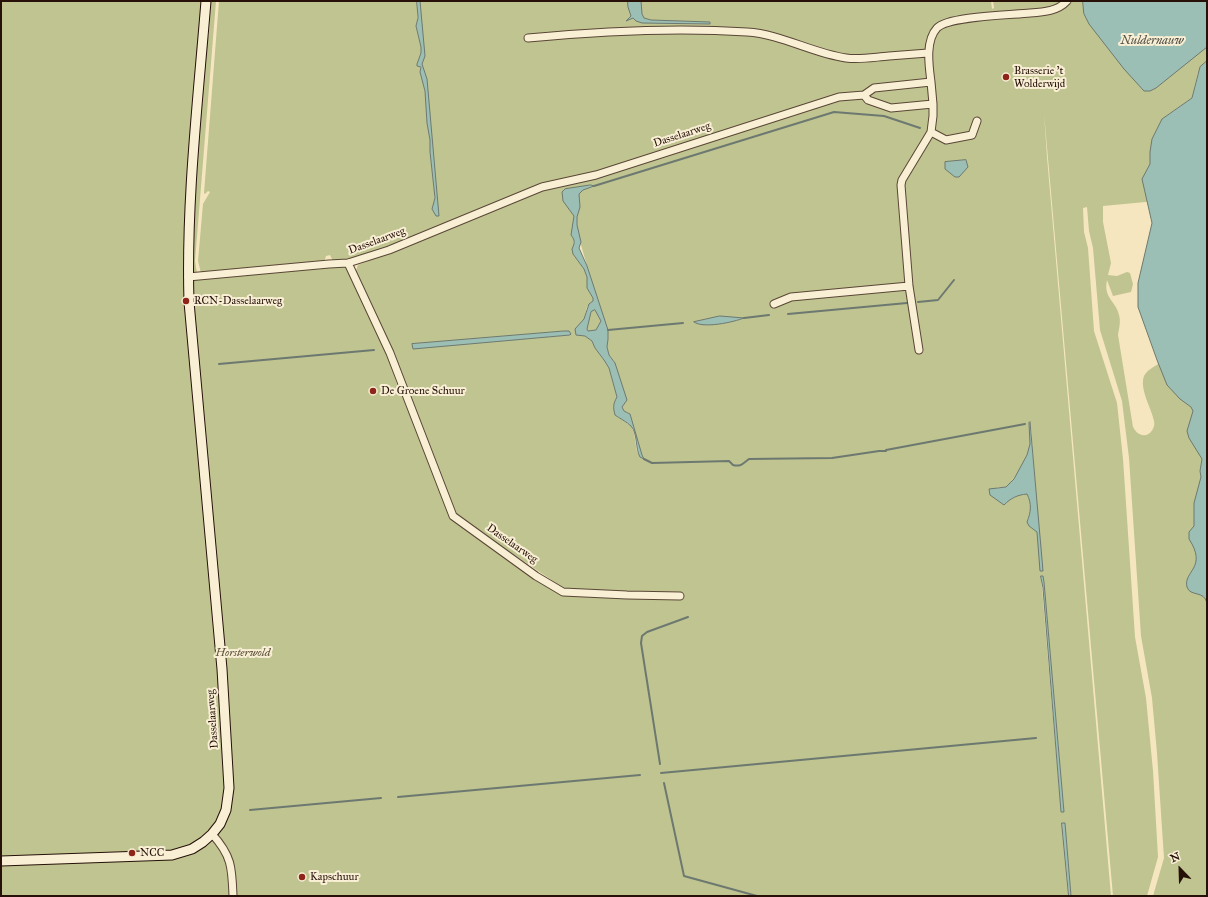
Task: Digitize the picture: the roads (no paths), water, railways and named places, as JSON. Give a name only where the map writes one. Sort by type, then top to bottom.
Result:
[{"type":"street","name":"Dasselaarweg","points":[[1,861],[172,855],[192,849],[203,842],[220,824],[226,810],[229,788],[222,670],[188,277],[190,210],[206,1]]},
{"type":"street","points":[[919,350],[909,286],[901,185],[902,180],[931,132],[933,104],[928,53],[932,37],[936,29],[944,24],[966,18],[1044,11],[1059,8],[1067,1]]},
{"type":"street","points":[[528,38],[622,30],[748,32],[775,36],[826,54],[847,58],[862,59],[928,53]]},
{"type":"street","points":[[931,82],[874,88],[864,95],[868,100],[891,108],[933,104]]},
{"type":"street","name":"Dasselaarweg","points":[[680,596],[564,592],[536,576],[453,516],[390,353],[348,263],[389,250],[542,187],[596,175],[839,97],[864,95]]},
{"type":"street","points":[[931,132],[946,140],[972,136],[977,121]]},
{"type":"street","points":[[188,277],[322,264],[348,263]]},
{"type":"street","points":[[774,304],[791,297],[909,286]]},
{"type":"street","points":[[212,834],[224,847],[231,865],[233,896]]},
{"type":"water","points":[[417,1],[420,1],[425,56],[422,64],[427,79],[439,216],[436,216],[432,209],[435,198],[425,91],[420,72],[421,67],[417,66],[421,53],[421,47],[416,26],[418,18]]},
{"type":"water","points":[[628,1],[641,1],[642,14],[644,18],[651,20],[710,22],[710,24],[642,23],[633,18],[626,21],[631,16]]},
{"type":"water","name":"Nuldernauw","points":[[1083,1],[1207,1],[1207,47],[1156,88],[1150,91],[1144,91],[1124,69],[1089,24],[1084,14]]},
{"type":"water","name":"Nuldernauw","points":[[1207,61],[1207,603],[1203,596],[1191,592],[1187,587],[1188,577],[1196,563],[1194,549],[1189,539],[1189,532],[1194,526],[1194,503],[1201,477],[1200,471],[1202,459],[1189,438],[1187,431],[1193,411],[1191,407],[1180,399],[1167,385],[1138,307],[1138,283],[1152,223],[1142,179],[1150,164],[1152,139],[1162,119],[1192,98],[1200,67]]},
{"type":"water","points":[[966,160],[968,167],[959,177],[955,177],[945,169],[945,162]]},
{"type":"water","points":[[591,185],[594,186],[583,190],[579,194],[580,207],[577,217],[577,225],[581,242],[579,248],[587,266],[608,330],[607,347],[609,355],[615,363],[627,400],[622,407],[624,411],[630,414],[644,459],[640,457],[638,453],[636,437],[633,429],[615,415],[614,406],[617,397],[609,368],[592,341],[585,336],[576,335],[575,329],[584,319],[589,304],[593,301],[593,298],[587,288],[587,277],[584,269],[573,254],[572,249],[574,242],[571,235],[574,216],[563,201],[562,192],[565,189]],"holes":[[[595,310],[601,321],[596,330],[588,331],[587,329],[591,312]]]},
{"type":"water","points":[[720,316],[744,318],[711,325],[698,324],[694,322]]},
{"type":"water","points":[[569,331],[571,334],[413,349],[412,344]]},
{"type":"water","points":[[1030,422],[1043,571],[1040,571],[1037,532],[1029,526],[1027,522],[1030,501],[1027,494],[1014,497],[1004,505],[990,495],[989,489],[1006,487],[1014,479],[1027,455],[1030,444]]},
{"type":"water","points":[[1041,576],[1043,576],[1044,582],[1064,812],[1061,812]]},
{"type":"water","points":[[1062,823],[1065,823],[1071,896],[1069,896]]},
{"type":"waterway","points":[[594,186],[834,112],[884,116],[920,128]]},
{"type":"waterway","points":[[918,302],[938,300],[954,280]]},
{"type":"waterway","points":[[788,314],[907,303]]},
{"type":"waterway","points":[[744,318],[769,315]]},
{"type":"waterway","points":[[608,330],[683,323]]},
{"type":"waterway","points":[[219,364],[374,350]]},
{"type":"waterway","points":[[644,459],[652,463],[729,461],[733,465],[738,466],[749,459],[832,458],[886,451],[1025,424]]},
{"type":"waterway","points":[[660,764],[641,643],[642,636],[647,632],[688,617]]},
{"type":"waterway","points":[[661,773],[1036,738]]},
{"type":"waterway","points":[[398,797],[640,775]]},
{"type":"waterway","points":[[664,783],[684,876],[757,896]]},
{"type":"waterway","points":[[250,810],[381,798]]},
{"type":"place","name":"Brasserie 't Wolderwijd","points":[[1006,77]]},
{"type":"place","name":"RCN-Dasselaarweg","points":[[186,301]]},
{"type":"place","name":"De Groene Schuur","points":[[373,391]]},
{"type":"place","name":"NCC","points":[[132,853]]},
{"type":"place","name":"Kapschuur","points":[[302,877]]},
{"type":"park label","name":"Horsterwold","points":[[243,653]]}]
